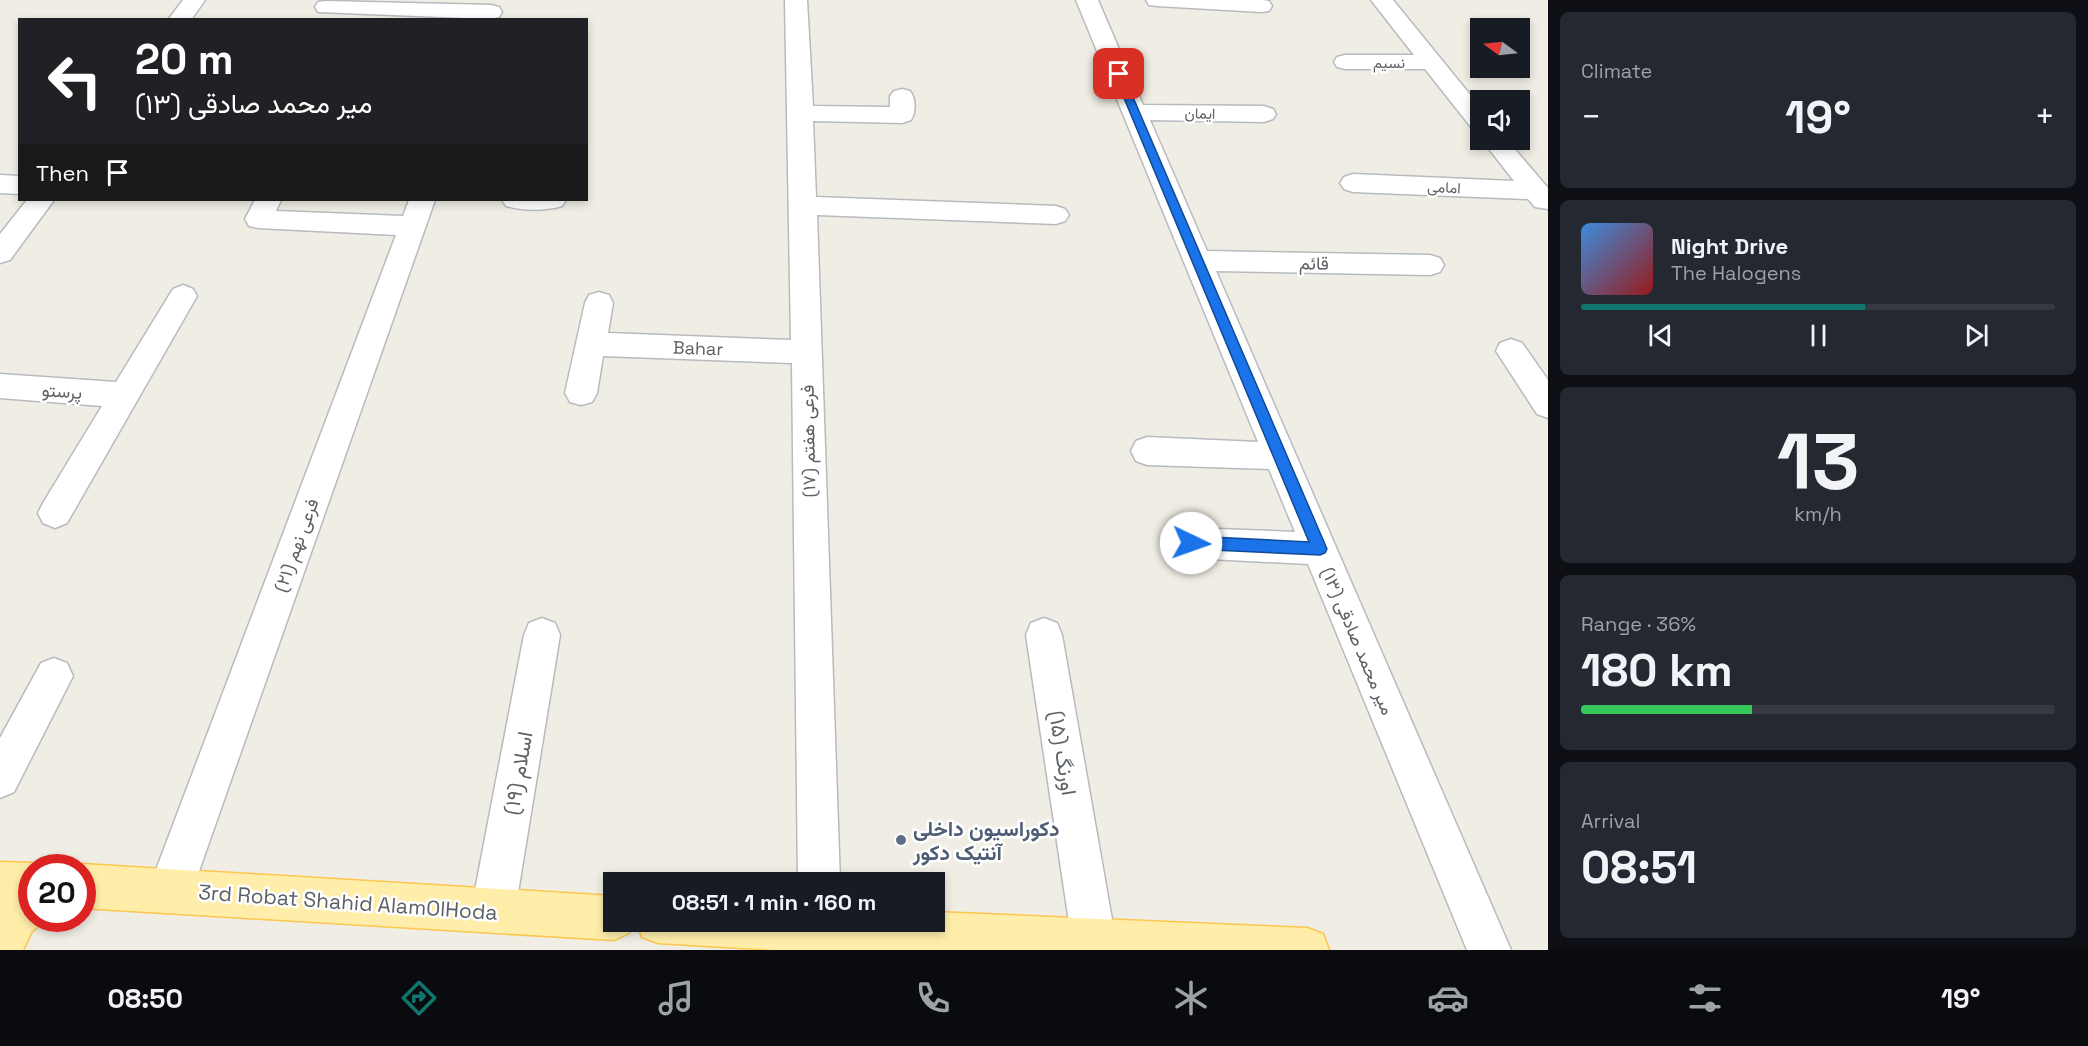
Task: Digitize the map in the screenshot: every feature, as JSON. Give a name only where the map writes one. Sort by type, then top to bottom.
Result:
[{"type":"main road","points":[[0,883],[18,884]]},
{"type":"main road","name":"3rd Robat Shahid AlamOlHoda","points":[[96,887],[603,917]]},
{"type":"main road","points":[[0,949],[18,915]]},
{"type":"main road","points":[[933,932],[1094,942],[1307,950]]},
{"type":"street","points":[[180,18],[194,0]]},
{"type":"street","name":"فرعی هفتم (۱۷)","points":[[796,0],[801,112],[819,872]]},
{"type":"street","name":"میر محمد صادقی (۱۳)","points":[[1087,0],[1489,950]]},
{"type":"street","points":[[1157,0],[1261,6]]},
{"type":"street","points":[[1382,0],[1470,110]]},
{"type":"street","points":[[324,9],[491,10]]},
{"type":"street","name":"نسیم","points":[[1345,62],[1432,62]]},
{"type":"street","points":[[801,112],[902,115],[902,96]]},
{"type":"street","name":"ایمان","points":[[1135,112],[1264,114]]},
{"type":"street","points":[[1502,150],[1542,199]]},
{"type":"street","name":"امامی","points":[[1353,183],[1542,199]]},
{"type":"street","points":[[0,184],[18,185]]},
{"type":"street","points":[[0,254],[40,201]]},
{"type":"street","points":[[267,201],[258,219],[418,213]]},
{"type":"street","points":[[803,205],[1056,215]]},
{"type":"street","name":"فرعی نهم (۲۱)","points":[[170,891],[418,213]]},
{"type":"street","name":"قائم","points":[[1198,261],[1431,265]]},
{"type":"street","points":[[55,513],[183,296]]},
{"type":"street","points":[[581,393],[599,303]]},
{"type":"street","name":"Bahar","points":[[590,344],[806,352]]},
{"type":"street","points":[[1511,351],[1548,405]]},
{"type":"street","name":"پرستو","points":[[0,386],[125,395]]},
{"type":"street","points":[[1147,451],[1280,456]]},
{"type":"street","points":[[1191,543],[1320,549]]},
{"type":"street","name":"اسلام (۱۹)","points":[[493,911],[542,635]]},
{"type":"street","name":"اورنگ (۱۵)","points":[[1044,635],[1094,942]]},
{"type":"street","points":[[0,778],[54,676]]},
{"type":"place","name":"دکوراسیون داخلی آنتیک دکور","points":[[901,840]]},
{"type":"route","points":[[1119,74],[1320,549],[1191,543]]}]
